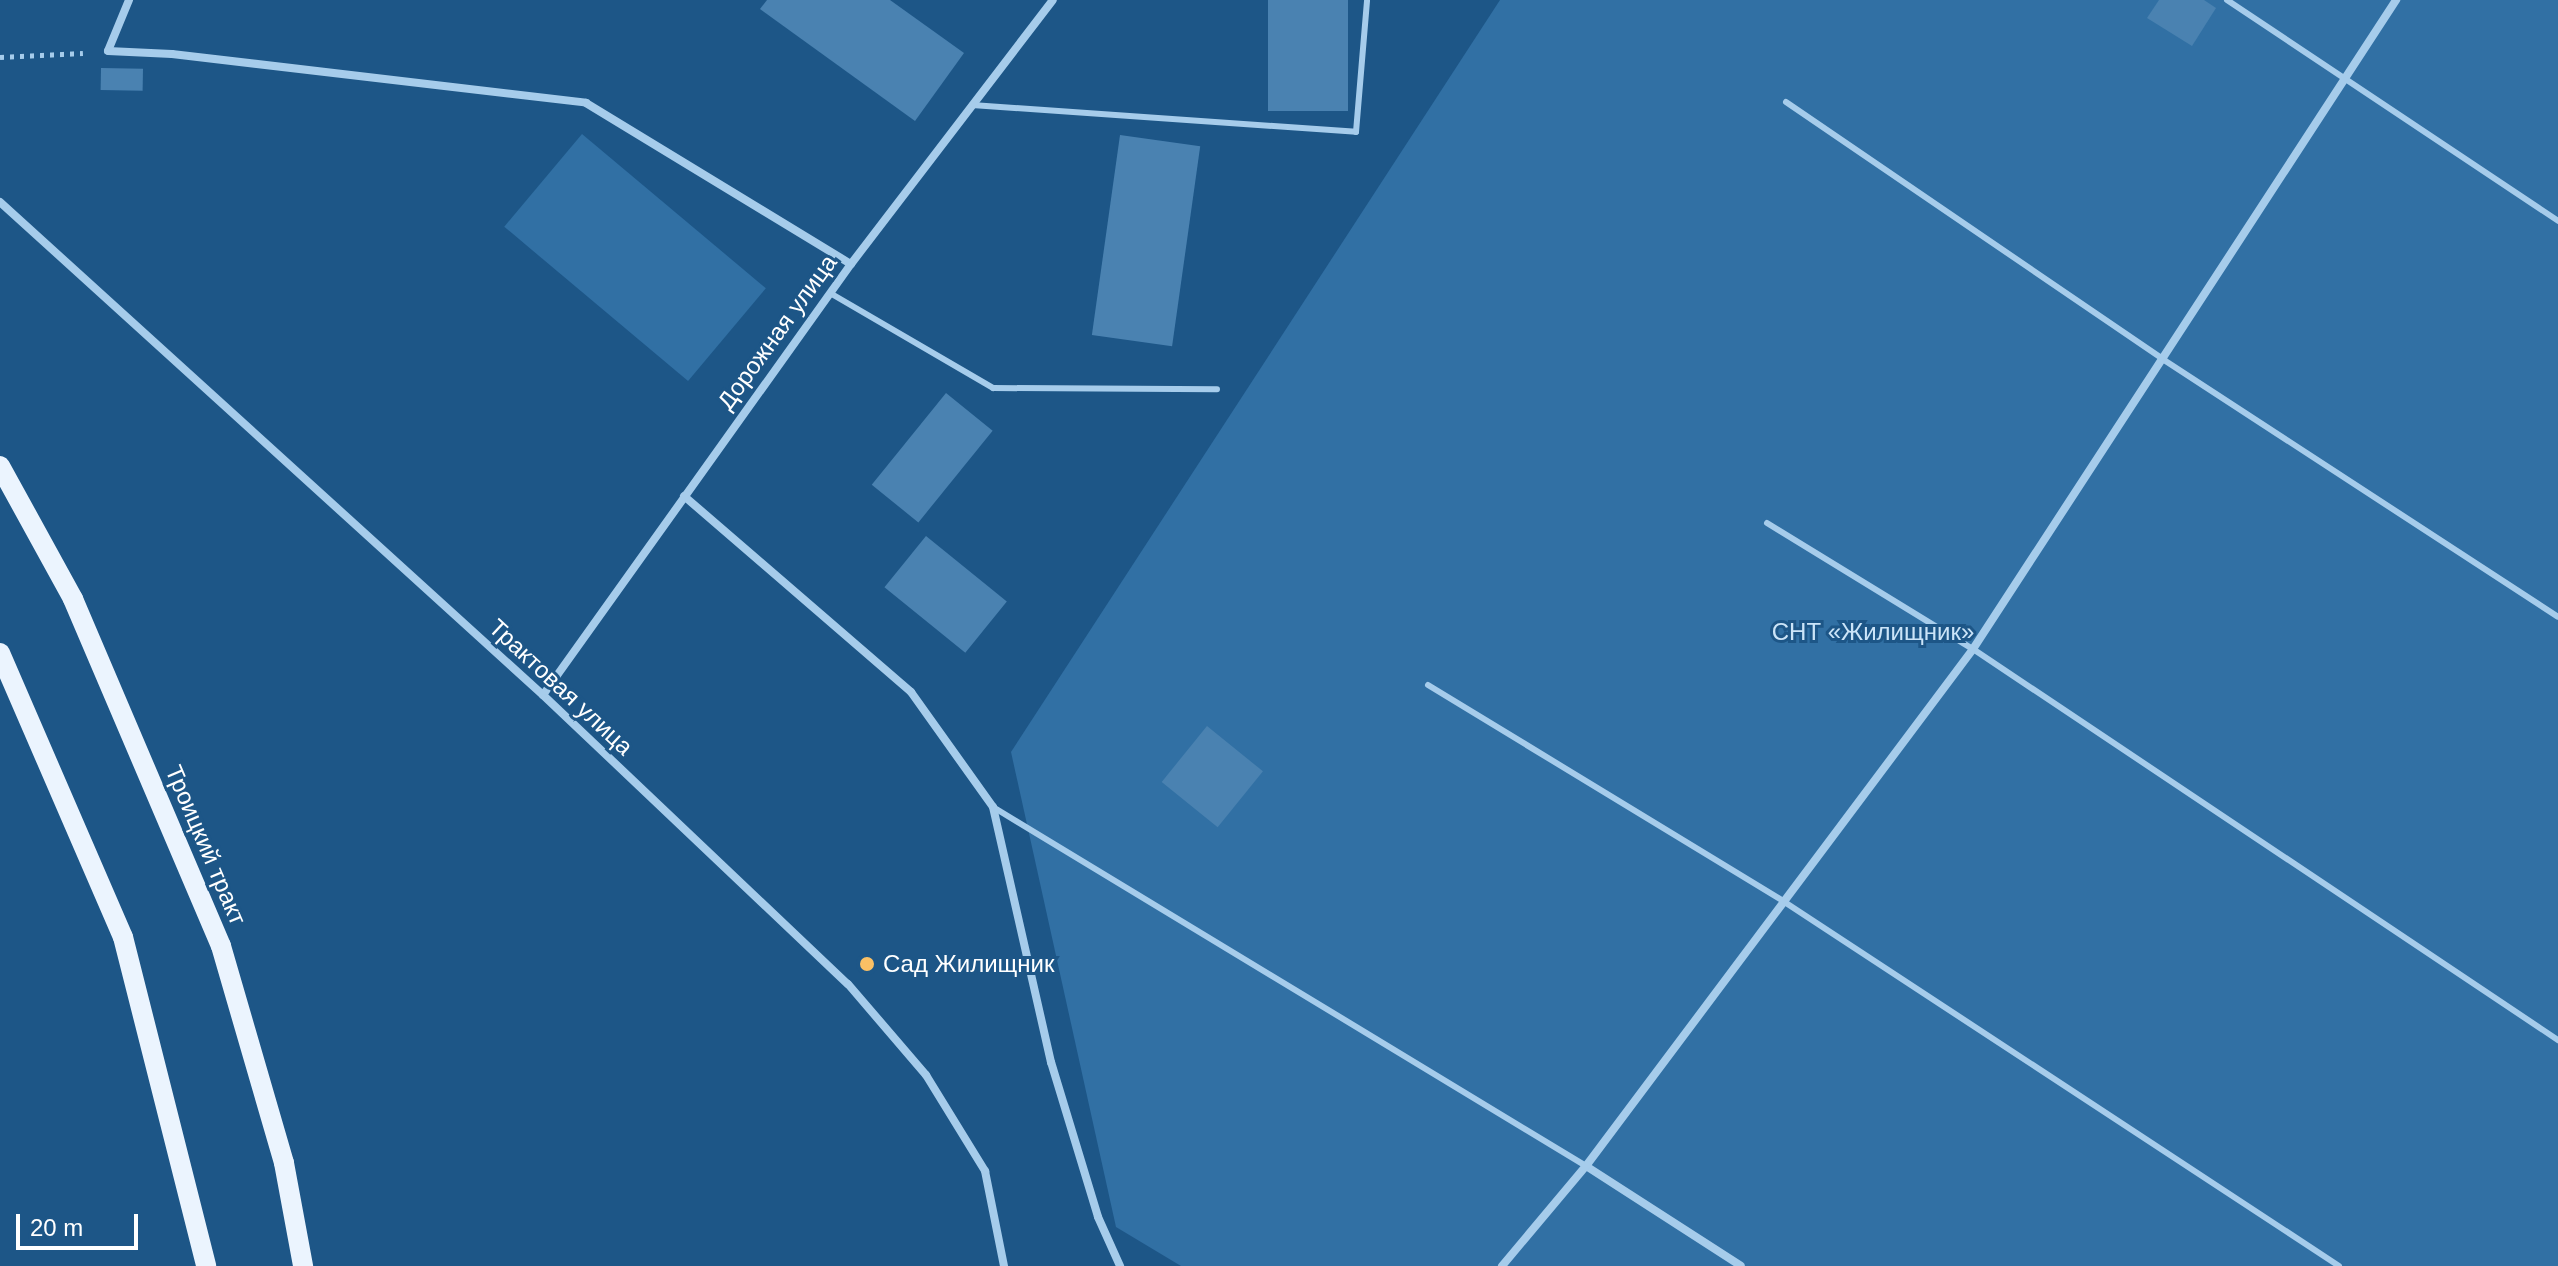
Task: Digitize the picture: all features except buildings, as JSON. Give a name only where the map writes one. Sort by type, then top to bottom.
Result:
[{"type":"main road","name":"Троицкий тракт","points":[[0,466],[73,599],[221,946],[284,1163],[303,1266]]},
{"type":"main road","points":[[0,653],[123,937],[206,1264]]},
{"type":"street","points":[[129,0],[108,51],[172,54],[586,103],[851,264]]},
{"type":"street","name":"Дорожная улица","points":[[543,695],[851,264],[1053,0]]},
{"type":"street","points":[[1502,1266],[1586,1166],[1973,649],[2396,0]]},
{"type":"street","name":"Трактовая улица","points":[[0,202],[543,695],[848,984],[926,1075],[985,1171],[1004,1266]]},
{"type":"street","points":[[684,496],[911,692],[993,807],[1051,1062],[1098,1217],[1120,1266]]},
{"type":"street","points":[[1586,1166],[1741,1266]]},
{"type":"lane","points":[[972,105],[1356,132],[1367,0]]},
{"type":"lane","points":[[2227,0],[2558,221]]},
{"type":"lane","points":[[1786,102],[2164,360],[2558,617]]},
{"type":"lane","points":[[830,293],[993,388],[1217,389]]},
{"type":"lane","points":[[1767,523],[1973,649],[2558,1040]]},
{"type":"lane","points":[[1428,685],[1783,901],[2339,1266]]},
{"type":"lane","points":[[993,807],[1586,1166]]},
{"type":"path","points":[[0,57],[108,51]]},
{"type":"green space","name":"СНТ «Жилищник»","points":[[1500,0],[2558,0],[2558,1266],[1181,1266],[1116,1227],[1011,752]]},
{"type":"green space","points":[[582,134],[766,288],[688,381],[504,227]]},
{"type":"place","name":"Сад Жилищник","points":[[867,964]]}]
